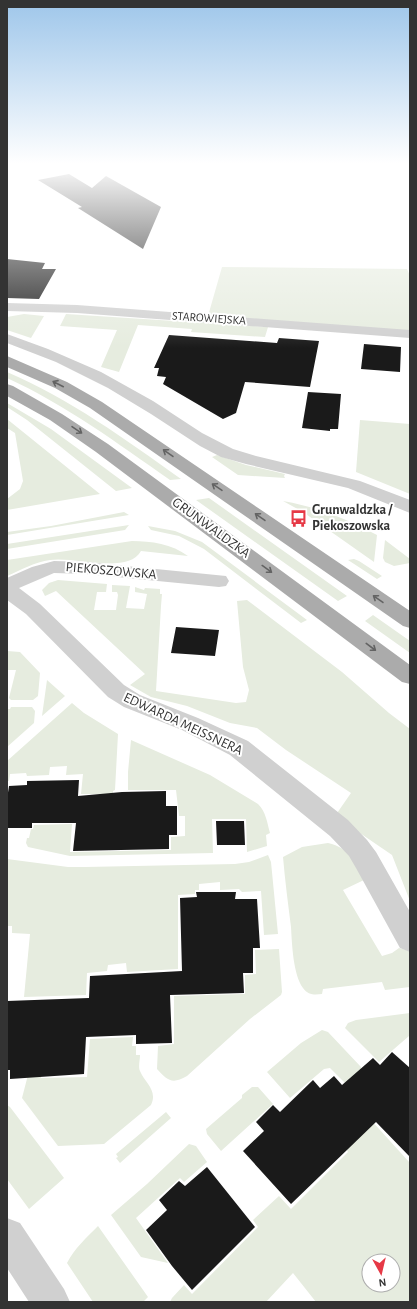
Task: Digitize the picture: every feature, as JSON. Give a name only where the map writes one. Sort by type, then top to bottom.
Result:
[{"type":"main road","points":[[7,361],[49,380],[96,405],[410,621]]},
{"type":"main road","name":"GRUNWALDZKA","points":[[7,390],[56,417],[96,444],[410,676]]},
{"type":"street","name":"STAROWIEJSKA","points":[[7,307],[77,309],[410,334]]},
{"type":"street","points":[[7,338],[66,360],[107,381],[148,405],[202,441],[227,453],[259,463],[361,486],[396,499],[410,507]]},
{"type":"street","name":"PIEKOSZOWSKA","points":[[7,586],[39,571],[54,567],[86,568],[219,581]]},
{"type":"street","name":"EDWARDA MEISSNERA","points":[[7,589],[33,609],[116,691],[132,701],[190,724],[239,748],[339,828],[358,848],[366,860],[410,939]]},
{"type":"street","points":[[7,1236],[51,1302]]},
{"type":"shaded area","points":[[222,267],[407,269],[410,276],[410,332],[208,316]]},
{"type":"shaded area","points":[[24,314],[44,316],[31,338],[7,330],[7,317]]},
{"type":"shaded area","points":[[66,314],[268,327],[265,337],[191,332],[192,329],[138,325],[119,372],[101,367],[117,330],[60,326]]},
{"type":"shaded area","points":[[7,372],[53,394],[75,407],[181,479],[170,480],[71,412],[7,378]]},
{"type":"shaded area","points":[[7,403],[51,429],[132,488],[116,491],[27,420],[7,407]]},
{"type":"shaded area","points":[[7,419],[100,494],[7,510],[7,499],[20,489],[23,481],[15,433],[7,428]]},
{"type":"shaded area","points":[[360,420],[410,424],[410,494],[356,472]]},
{"type":"shaded area","points":[[217,455],[246,465],[285,474],[285,478],[238,475],[212,457]]},
{"type":"shaded area","points":[[209,498],[347,596],[338,601],[196,500]]},
{"type":"shaded area","points":[[283,501],[332,514],[377,535],[374,562],[303,512]]},
{"type":"shaded area","points":[[124,512],[129,515],[7,535],[7,532],[51,526]]},
{"type":"shaded area","points":[[129,525],[125,530],[7,549],[7,544]]},
{"type":"shaded area","points":[[148,526],[175,531],[202,542],[307,620],[301,623],[204,549],[179,536],[151,530]]},
{"type":"shaded area","points":[[385,540],[410,559],[410,563],[394,566],[385,562],[383,558]]},
{"type":"shaded area","points":[[132,541],[161,544],[182,552],[188,556],[141,551],[134,558],[125,562],[100,563],[60,559],[50,560],[33,564],[7,576],[7,560]]},
{"type":"shaded area","points":[[354,559],[382,576],[377,579],[348,560]]},
{"type":"shaded area","points":[[58,580],[107,584],[106,592],[97,592],[94,610],[116,610],[118,595],[117,592],[112,592],[112,585],[130,586],[126,608],[144,609],[147,594],[135,592],[135,587],[144,590],[145,588],[160,589],[160,594],[162,594],[156,691],[236,703],[246,702],[249,690],[243,667],[237,601],[247,600],[342,672],[389,713],[410,729],[410,901],[392,855],[335,816],[351,793],[286,750],[257,728],[230,723],[187,706],[151,697],[130,685],[145,674],[56,591],[45,596],[42,590],[49,583]]},
{"type":"shaded area","points":[[373,615],[410,641],[410,653],[365,621]]},
{"type":"shaded area","points":[[7,651],[20,652],[40,673],[38,696],[33,700],[11,700],[9,698],[16,670],[7,670]]},
{"type":"shaded area","points":[[47,680],[65,696],[42,716]]},
{"type":"shaded area","points":[[72,703],[84,713],[118,734],[115,790],[113,791],[113,794],[81,794],[83,774],[66,775],[67,766],[50,767],[49,775],[27,776],[26,773],[10,774],[9,781],[7,781],[7,761]]},
{"type":"shaded area","points":[[11,707],[32,707],[35,711],[34,723],[7,747],[7,709],[10,709]]},
{"type":"shaded area","points":[[131,740],[210,775],[258,804],[265,814],[270,833],[266,835],[267,846],[247,852],[246,819],[212,819],[213,853],[70,856],[28,847],[26,843],[27,838],[29,838],[31,829],[33,829],[34,825],[72,824],[70,852],[171,850],[171,837],[185,836],[185,816],[179,816],[176,790],[128,790]]},
{"type":"shaded area","points":[[328,843],[342,848],[346,852],[354,862],[364,880],[343,890],[382,956],[392,953],[399,948],[410,951],[410,987],[385,990],[382,982],[323,989],[322,994],[311,994],[303,988],[295,967],[283,857],[302,847]]},
{"type":"shaded area","points":[[268,855],[271,862],[278,934],[264,935],[261,891],[242,892],[239,889],[220,890],[220,882],[199,884],[199,890],[195,890],[195,894],[178,895],[178,969],[127,972],[126,963],[108,965],[107,971],[87,973],[86,995],[24,997],[30,934],[12,933],[12,926],[7,926],[7,859],[68,867],[85,867],[235,864],[249,862]]},
{"type":"shaded area","points":[[279,949],[281,995],[250,1019],[187,1076],[174,1081],[164,1076],[157,1069],[158,1046],[174,1044],[174,996],[245,994],[245,975],[256,974],[255,950]]},
{"type":"shaded area","points":[[410,1013],[410,1037],[409,1036],[379,1062],[345,1028],[348,1023],[356,1020]]},
{"type":"shaded area","points":[[322,1030],[328,1032],[366,1074],[351,1089],[330,1068],[324,1069],[290,1098],[267,1072],[301,1043]]},
{"type":"shaded area","points":[[133,1037],[132,1046],[136,1046],[136,1055],[140,1055],[139,1069],[152,1091],[153,1100],[151,1105],[104,1144],[58,1146],[22,1098],[29,1071],[41,1071],[41,1078],[87,1077],[90,1039]]},
{"type":"shaded area","points":[[252,1087],[258,1087],[273,1104],[221,1151],[207,1134],[206,1129],[242,1098],[242,1095]]},
{"type":"shaded area","points":[[7,1105],[64,1178],[29,1209],[7,1179]]},
{"type":"shaded area","points":[[166,1112],[171,1118],[120,1163],[116,1158],[118,1157],[116,1154]]},
{"type":"shaded area","points":[[370,1119],[410,1163],[410,1302],[316,1302],[293,1273],[266,1302],[170,1302],[184,1285],[192,1294],[258,1227],[253,1220],[279,1196],[291,1209],[348,1152],[344,1146]]},
{"type":"shaded area","points":[[189,1144],[196,1146],[207,1162],[184,1182],[180,1178],[136,1218],[168,1263],[141,1257],[111,1215],[147,1184]]},
{"type":"shaded area","points":[[98,1226],[148,1297],[143,1302],[93,1302],[67,1263],[77,1248]]},
{"type":"building","points":[[107,226],[153,226],[143,249]]},
{"type":"building","points":[[7,259],[45,263],[42,269],[56,269],[39,299],[7,298]]},
{"type":"building","points":[[169,335],[277,343],[279,338],[319,341],[310,387],[245,382],[236,413],[223,419],[163,384],[166,377],[157,376],[159,368],[154,368]]},
{"type":"building","points":[[364,344],[401,347],[400,372],[361,369]]},
{"type":"building","points":[[308,392],[341,394],[338,429],[330,429],[330,431],[302,428]]},
{"type":"building","points":[[176,627],[219,630],[215,656],[171,653]]},
{"type":"building","points":[[79,780],[78,796],[122,792],[166,791],[166,806],[177,806],[177,835],[169,835],[169,849],[73,851],[76,823],[32,823],[32,828],[7,828],[7,799],[9,786],[27,785],[27,781]]},
{"type":"building","points":[[216,821],[244,821],[245,845],[217,845]]},
{"type":"building","points":[[196,892],[236,892],[235,899],[257,899],[260,948],[253,948],[253,973],[243,973],[244,993],[170,995],[172,1043],[136,1044],[136,1035],[86,1037],[84,1074],[10,1079],[10,1070],[7,1070],[7,1001],[89,998],[90,976],[182,971],[180,898],[197,897]]},
{"type":"building","points":[[392,1052],[410,1068],[410,1157],[376,1122],[291,1204],[243,1151],[264,1131],[256,1122],[273,1105],[280,1112],[313,1080],[320,1088],[334,1076],[342,1085],[373,1058],[380,1065]]},
{"type":"building","points":[[207,1167],[255,1227],[192,1290],[172,1266],[146,1230],[167,1210],[159,1200],[179,1181],[185,1186]]},
{"type":"place","name":"Grunwaldzka / Piekoszowska","points":[[299,518]]}]
